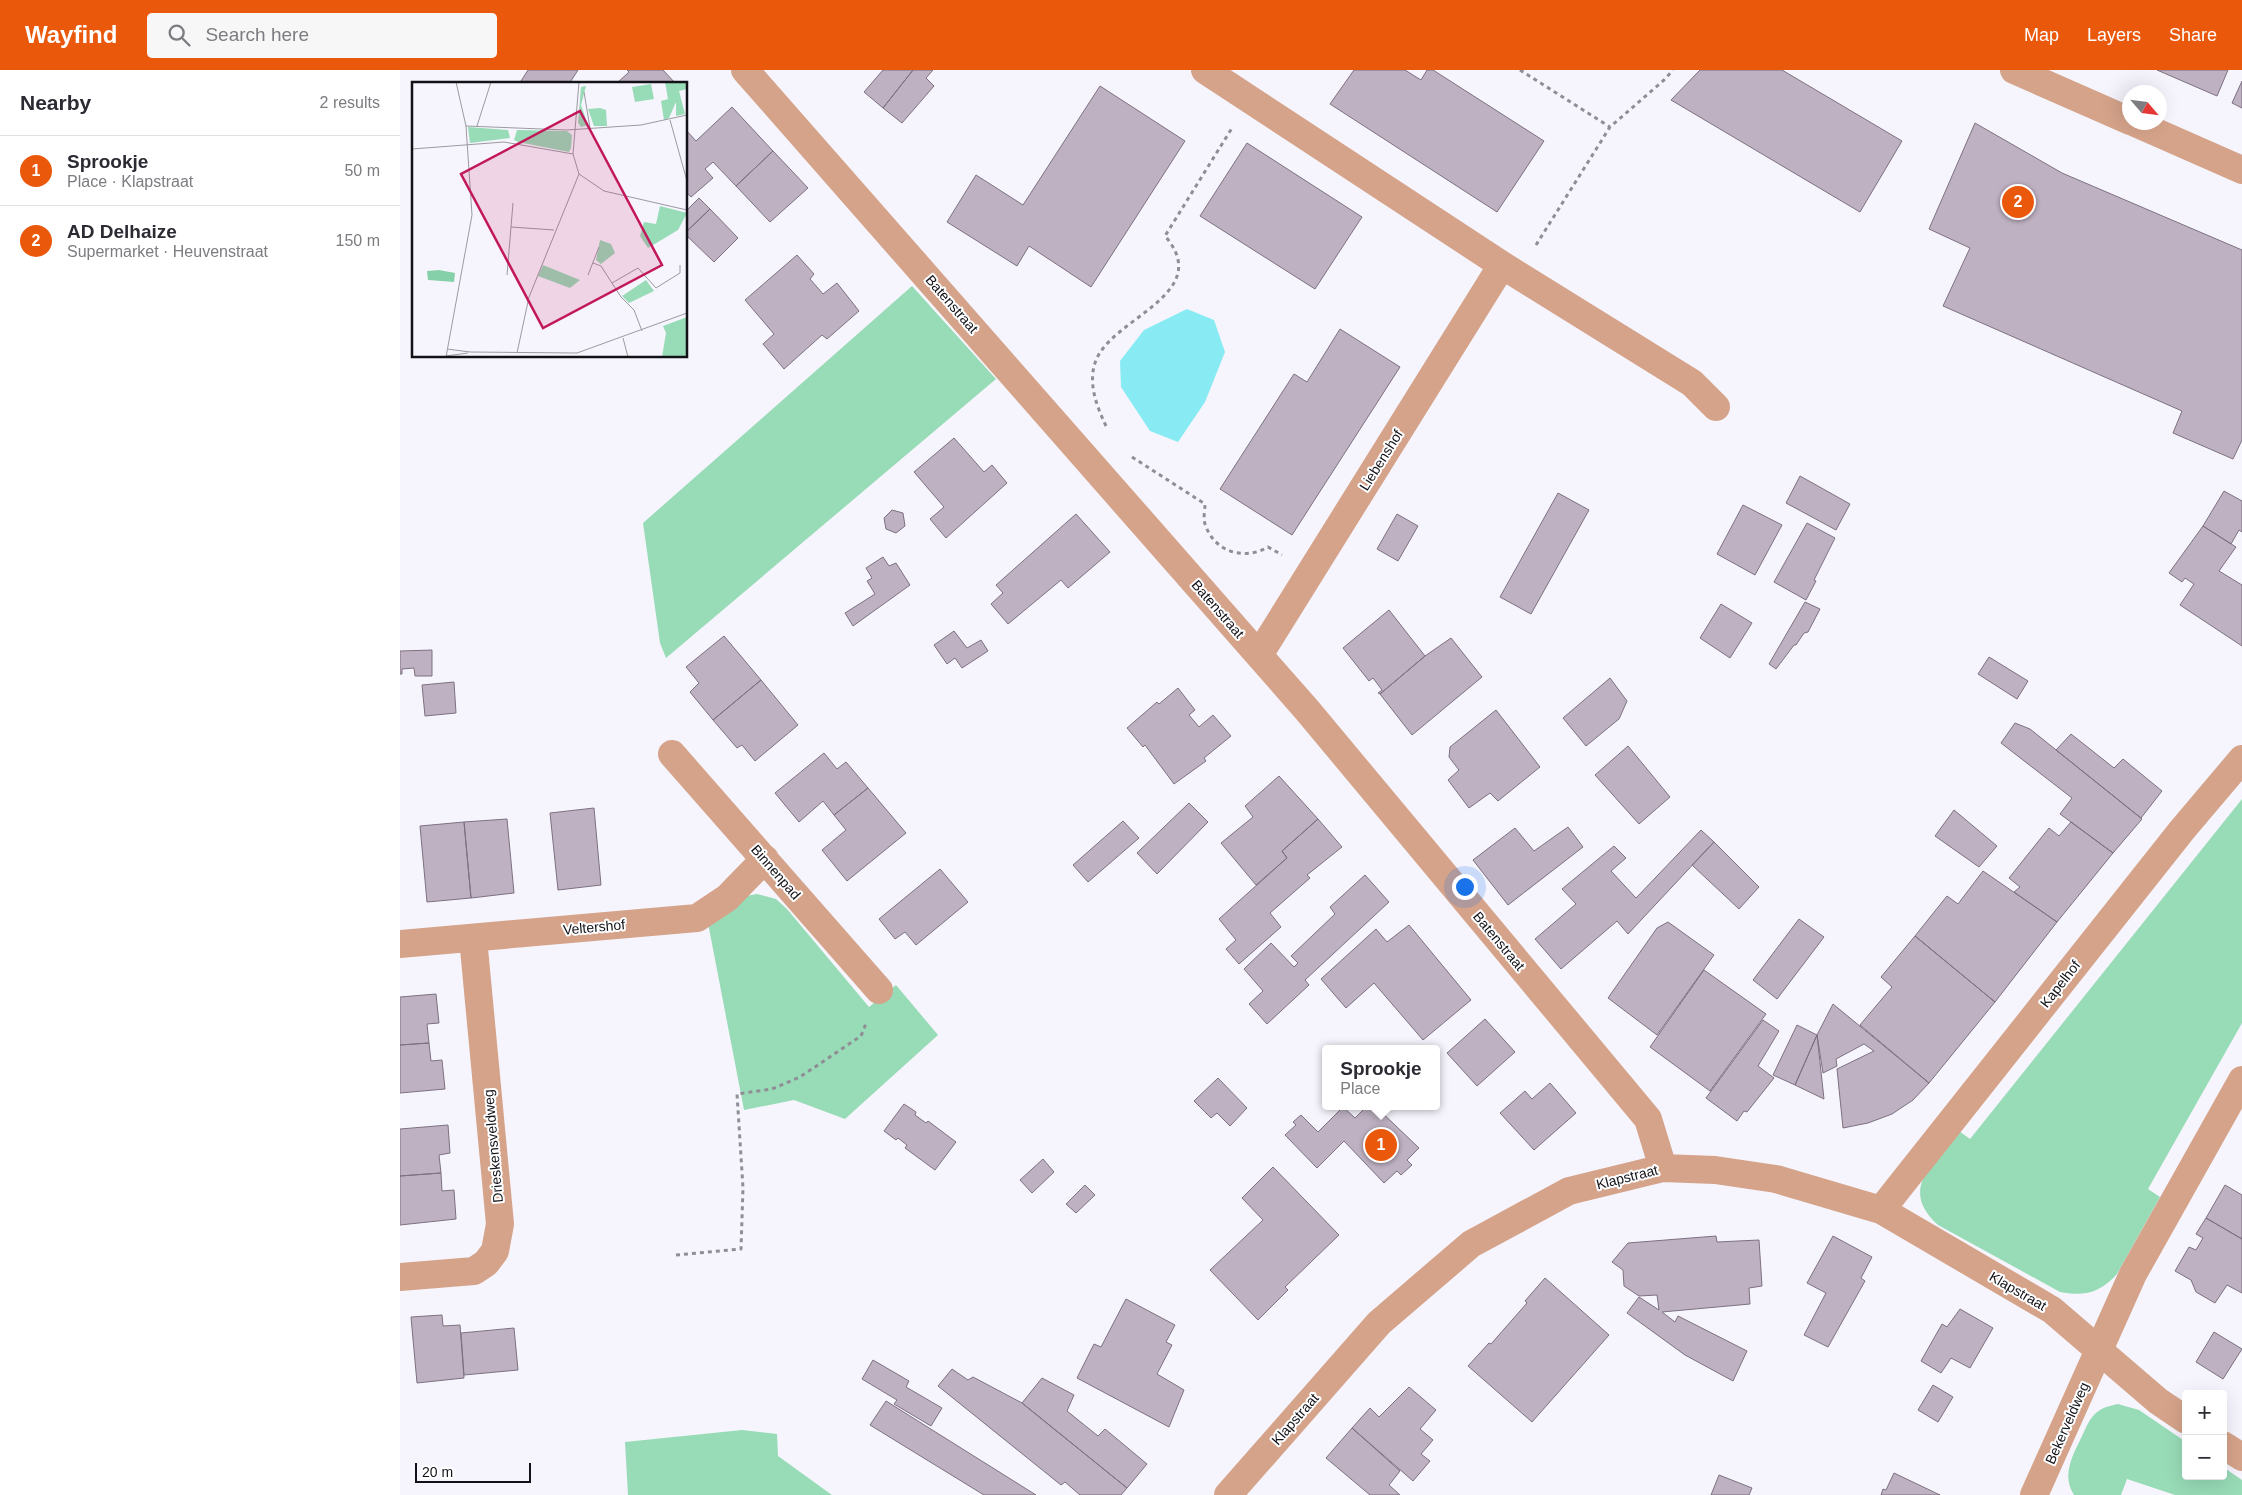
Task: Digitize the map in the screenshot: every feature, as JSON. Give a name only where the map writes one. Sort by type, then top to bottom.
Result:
[{"type":"street","name":"Batenstraat","points":[[745,70],[1259,655],[1648,1119],[1663,1168]]},
{"type":"street","points":[[1205,70],[1510,270],[1692,383],[1716,407]]},
{"type":"street","points":[[2014,70],[2122,117]]},
{"type":"street","points":[[2151,130],[2242,170]]},
{"type":"street","name":"Liebenshof","points":[[1259,655],[1510,270]]},
{"type":"street","name":"Binnenpad","points":[[672,754],[879,990]]},
{"type":"street","name":"Kapelhof","points":[[1881,1210],[2182,830],[2242,759]]},
{"type":"street","name":"Veltershof","points":[[400,944],[697,918],[727,898],[765,859]]},
{"type":"street","name":"Drieskensveldweg","points":[[400,1277],[474,1271],[486,1263],[495,1251],[499,1240],[500,1224],[473,938]]},
{"type":"street","points":[[2099,1351],[2133,1274],[2242,1080]]},
{"type":"street","name":"Klapstraat","points":[[1228,1495],[1379,1323],[1471,1244],[1569,1191],[1663,1168],[1715,1170],[1776,1179],[1881,1210],[2052,1310],[2158,1402],[2182,1417]]},
{"type":"street","name":"Bekerveldweg","points":[[2034,1495],[2099,1351]]},
{"type":"street","points":[[2227,1448],[2242,1458]]},
{"type":"path","points":[[1520,70],[1610,127]]},
{"type":"path","points":[[1510,270],[1610,127],[1673,70]]},
{"type":"path","points":[[1108,431],[1100,414],[1092,384],[1095,364],[1102,348],[1121,330],[1164,297],[1175,281],[1178,264],[1174,247],[1164,236],[1251,100]]},
{"type":"path","points":[[1128,454],[1205,504],[1205,523],[1212,537],[1223,548],[1240,554],[1257,553],[1268,547],[1312,571]]},
{"type":"path","points":[[676,1255],[741,1249],[743,1188],[737,1094],[772,1089],[800,1077],[861,1036],[879,990]]},
{"type":"green space","points":[[912,286],[996,379],[666,658],[660,643],[643,523]]},
{"type":"green space","points":[[2242,799],[2242,1023],[2148,1189],[2160,1197],[2117,1274],[2105,1285],[2092,1292],[2077,1294],[2060,1292],[1938,1225],[1926,1212],[1921,1200],[1920,1188],[1924,1176],[1959,1131],[1970,1139]]},
{"type":"green space","points":[[757,894],[776,899],[787,909],[869,1007],[896,985],[938,1035],[845,1119],[794,1100],[744,1110],[708,923],[746,896]]},
{"type":"green space","points":[[2118,1404],[2139,1410],[2182,1439],[2182,1480],[2227,1480],[2227,1470],[2242,1480],[2242,1495],[2175,1495],[2127,1479],[2121,1495],[2074,1495],[2070,1488],[2068,1473],[2075,1450],[2091,1418],[2106,1407]]},
{"type":"green space","points":[[742,1430],[777,1434],[778,1456],[832,1495],[628,1495],[625,1442]]},
{"type":"water","points":[[1187,309],[1214,320],[1225,352],[1205,402],[1178,442],[1150,431],[1121,387],[1120,361],[1144,330]]},
{"type":"building","points":[[528,70],[578,70],[570,82],[521,81]]},
{"type":"building","points":[[627,70],[663,70],[674,82],[618,82],[629,72]]},
{"type":"building","points":[[883,70],[913,70],[883,108],[864,92]]},
{"type":"building","points":[[913,70],[933,70],[926,78],[934,86],[902,123],[883,108]]},
{"type":"building","points":[[1354,70],[1405,70],[1421,80],[1427,70],[1433,70],[1544,141],[1497,212],[1330,104]]},
{"type":"building","points":[[1700,70],[1782,70],[1902,141],[1860,212],[1671,100]]},
{"type":"building","points":[[2157,70],[2228,70],[2217,96]]},
{"type":"building","points":[[2242,81],[2242,108],[2232,103]]},
{"type":"building","points":[[1100,86],[1185,141],[1091,287],[1029,246],[1017,266],[947,222],[976,175],[1023,205]]},
{"type":"building","points":[[732,107],[773,151],[736,186],[713,162],[705,169],[713,178],[691,197],[688,194],[688,132],[696,141]]},
{"type":"building","points":[[1975,123],[2062,173],[2242,250],[2242,440],[2233,459],[2173,433],[2182,411],[1943,306],[1970,248],[1929,229]]},
{"type":"building","points":[[1247,143],[1362,217],[1315,289],[1200,216]]},
{"type":"building","points":[[773,151],[808,188],[770,222],[736,186]]},
{"type":"building","points":[[699,198],[710,209],[688,230],[688,209]]},
{"type":"building","points":[[710,209],[738,238],[714,262],[688,237],[688,230]]},
{"type":"building","points":[[797,255],[814,274],[810,279],[823,294],[837,283],[859,311],[827,339],[822,335],[784,369],[763,344],[774,334],[745,300]]},
{"type":"building","points":[[1340,329],[1400,367],[1292,535],[1220,489],[1294,374],[1307,382]]},
{"type":"building","points":[[954,438],[984,472],[992,465],[1007,483],[946,538],[930,519],[944,507],[914,472]]},
{"type":"building","points":[[1800,476],[1850,504],[1836,530],[1786,503]]},
{"type":"building","points":[[2224,491],[2242,501],[2242,532],[2239,530],[2231,544],[2203,526]]},
{"type":"building","points":[[1558,493],[1589,510],[1531,614],[1500,597]]},
{"type":"building","points":[[1743,505],[1782,525],[1755,575],[1717,554]]},
{"type":"building","points":[[892,510],[903,513],[905,526],[896,533],[886,529],[884,518]]},
{"type":"building","points":[[1076,514],[1110,552],[1068,588],[1061,580],[1008,624],[991,604],[1003,593],[996,585]]},
{"type":"building","points":[[1397,514],[1418,526],[1398,561],[1377,549]]},
{"type":"building","points":[[1807,523],[1835,538],[1806,600],[1774,582]]},
{"type":"building","points":[[2203,526],[2236,547],[2219,571],[2242,585],[2242,646],[2180,605],[2194,584],[2185,578],[2182,582],[2169,573]]},
{"type":"building","points":[[883,557],[889,566],[896,563],[910,585],[853,626],[845,613],[875,594],[867,581],[872,578],[866,568]]},
{"type":"building","points":[[1805,602],[1820,609],[1808,632],[1804,633],[1776,669],[1769,664]]},
{"type":"building","points":[[1721,604],[1752,623],[1730,658],[1700,638]]},
{"type":"building","points":[[1389,610],[1425,656],[1380,694],[1378,693],[1382,690],[1373,678],[1369,681],[1343,648]]},
{"type":"building","points":[[954,631],[967,648],[981,640],[988,651],[962,668],[955,658],[947,664],[934,645]]},
{"type":"building","points":[[724,636],[761,680],[713,720],[690,692],[699,683],[686,667]]},
{"type":"building","points":[[1451,638],[1482,677],[1412,735],[1380,694],[1425,656]]},
{"type":"building","points":[[432,650],[432,676],[415,676],[414,668],[402,669],[402,674],[400,674],[400,651]]},
{"type":"building","points":[[1989,657],[2028,681],[2017,699],[1978,674]]},
{"type":"building","points":[[1610,678],[1627,701],[1619,719],[1586,746],[1563,718]]},
{"type":"building","points":[[761,680],[798,725],[755,761],[742,745],[737,748],[713,720]]},
{"type":"building","points":[[454,682],[456,713],[425,716],[422,685]]},
{"type":"building","points":[[1178,688],[1195,710],[1189,715],[1199,727],[1213,715],[1231,736],[1204,758],[1206,761],[1174,784],[1145,745],[1143,747],[1127,728],[1157,702],[1159,704]]},
{"type":"building","points":[[1496,710],[1540,767],[1498,801],[1490,793],[1469,808],[1448,780],[1459,770],[1449,757],[1450,747]]},
{"type":"building","points":[[2015,723],[2030,729],[2142,819],[2113,853],[2060,814],[2072,798],[2001,743]]},
{"type":"building","points":[[2071,734],[2114,768],[2123,759],[2162,791],[2141,818],[2056,750]]},
{"type":"building","points":[[1628,746],[1670,797],[1639,824],[1595,775]]},
{"type":"building","points":[[824,753],[837,769],[846,762],[868,788],[834,815],[823,801],[799,822],[775,793]]},
{"type":"building","points":[[1279,776],[1318,819],[1282,851],[1287,858],[1256,885],[1221,843],[1253,817],[1245,806]]},
{"type":"building","points":[[868,788],[906,833],[847,881],[822,850],[846,830],[834,815]]},
{"type":"building","points":[[1189,803],[1208,822],[1157,874],[1137,853]]},
{"type":"building","points":[[594,808],[601,885],[558,890],[550,813]]},
{"type":"building","points":[[1954,810],[1997,846],[1979,867],[1935,836]]},
{"type":"building","points":[[507,819],[514,893],[471,898],[464,822]]},
{"type":"building","points":[[1318,819],[1342,847],[1307,875],[1310,878],[1270,913],[1281,927],[1239,964],[1226,949],[1236,940],[1219,919],[1287,858],[1282,851]]},
{"type":"building","points":[[1123,821],[1139,838],[1088,882],[1073,865]]},
{"type":"building","points":[[464,822],[471,898],[427,902],[420,826]]},
{"type":"building","points":[[2071,822],[2113,853],[2057,922],[2014,892],[2020,887],[2009,878],[2049,828],[2059,836]]},
{"type":"building","points":[[1568,827],[1583,847],[1508,905],[1473,860],[1515,828],[1534,851]]},
{"type":"building","points":[[1701,830],[1714,842],[1628,934],[1617,921],[1561,969],[1535,939],[1576,904],[1562,889],[1614,846],[1626,858],[1611,871],[1636,898]]},
{"type":"building","points":[[1714,842],[1759,887],[1739,909],[1692,865]]},
{"type":"building","points":[[940,869],[968,902],[916,945],[905,932],[895,939],[879,919]]},
{"type":"building","points":[[1983,871],[2057,922],[1995,1002],[1915,936],[1947,896],[1958,904]]},
{"type":"building","points":[[1365,875],[1389,902],[1305,980],[1309,985],[1267,1024],[1249,1004],[1263,991],[1244,969],[1271,943],[1294,967],[1298,963],[1291,956],[1335,914],[1330,907]]},
{"type":"building","points":[[1799,919],[1824,937],[1777,999],[1753,980]]},
{"type":"building","points":[[1668,922],[1714,955],[1657,1035],[1608,998],[1657,928]]},
{"type":"building","points":[[1409,925],[1471,1000],[1423,1040],[1374,983],[1346,1008],[1321,979],[1376,929],[1387,942]]},
{"type":"building","points":[[1915,936],[1995,1002],[1929,1083],[1860,1025],[1892,987],[1881,977]]},
{"type":"building","points":[[1704,970],[1766,1014],[1710,1091],[1650,1047]]},
{"type":"building","points":[[436,994],[439,1023],[427,1024],[429,1043],[400,1045],[400,997]]},
{"type":"building","points":[[1833,1004],[1929,1083],[1913,1100],[1892,1114],[1868,1123],[1843,1128],[1837,1069],[1874,1051],[1864,1044],[1836,1059],[1837,1066],[1823,1073],[1817,1035]]},
{"type":"building","points":[[1485,1019],[1515,1052],[1477,1086],[1447,1053]]},
{"type":"building","points":[[1763,1020],[1779,1031],[1758,1066],[1774,1078],[1747,1112],[1744,1111],[1737,1121],[1706,1098]]},
{"type":"building","points":[[1797,1025],[1817,1035],[1795,1085],[1773,1075]]},
{"type":"building","points":[[1817,1035],[1824,1099],[1795,1085]]},
{"type":"building","points":[[429,1043],[431,1061],[442,1060],[445,1089],[400,1093],[400,1045]]},
{"type":"building","points":[[1218,1078],[1247,1108],[1230,1126],[1217,1113],[1211,1118],[1194,1101]]},
{"type":"building","points":[[1550,1083],[1576,1113],[1534,1150],[1500,1113],[1525,1091],[1532,1099]]},
{"type":"building","points":[[904,1104],[916,1112],[915,1115],[926,1123],[928,1121],[956,1142],[935,1170],[905,1148],[907,1145],[898,1138],[896,1140],[884,1131]]},
{"type":"building","points":[[1340,1110],[1346,1110],[1355,1118],[1363,1110],[1379,1110],[1419,1148],[1407,1160],[1412,1165],[1401,1175],[1397,1171],[1384,1183],[1344,1141],[1317,1168],[1285,1135],[1296,1125],[1293,1122],[1301,1115],[1318,1132]]},
{"type":"building","points":[[448,1125],[450,1153],[439,1155],[441,1173],[400,1176],[400,1129]]},
{"type":"building","points":[[1043,1159],[1054,1172],[1032,1193],[1020,1180]]},
{"type":"building","points":[[1273,1167],[1339,1235],[1285,1287],[1288,1290],[1258,1320],[1210,1270],[1263,1220],[1242,1198]]},
{"type":"building","points":[[441,1173],[442,1191],[454,1190],[456,1219],[400,1225],[400,1176]]},
{"type":"building","points":[[1085,1185],[1095,1195],[1076,1213],[1066,1204]]},
{"type":"building","points":[[2225,1185],[2242,1195],[2242,1239],[2206,1218]]},
{"type":"building","points":[[2206,1218],[2242,1239],[2242,1293],[2227,1285],[2215,1303],[2196,1292],[2191,1280],[2175,1271],[2189,1247],[2196,1250],[2203,1238],[2196,1234]]},
{"type":"building","points":[[1716,1236],[1717,1242],[1759,1240],[1762,1286],[1749,1288],[1750,1304],[1662,1312],[1675,1322],[1678,1316],[1747,1351],[1733,1381],[1685,1355],[1627,1313],[1639,1297],[1659,1310],[1657,1295],[1639,1296],[1624,1286],[1623,1270],[1612,1262],[1628,1243]]},
{"type":"building","points":[[1833,1236],[1872,1257],[1861,1278],[1865,1281],[1828,1347],[1804,1335],[1826,1293],[1807,1283]]},
{"type":"building","points":[[1545,1278],[1609,1335],[1532,1422],[1468,1366],[1489,1343],[1491,1344],[1527,1303],[1525,1301]]},
{"type":"building","points":[[1126,1299],[1175,1325],[1166,1342],[1172,1345],[1157,1374],[1184,1390],[1169,1427],[1077,1378],[1094,1344],[1101,1347]]},
{"type":"building","points":[[1960,1309],[1993,1328],[1970,1368],[1951,1358],[1941,1373],[1921,1361],[1942,1324],[1947,1327]]},
{"type":"building","points":[[442,1315],[443,1326],[460,1325],[464,1378],[417,1383],[411,1317]]},
{"type":"building","points":[[514,1328],[518,1370],[464,1375],[461,1333]]},
{"type":"building","points":[[2214,1332],[2242,1349],[2223,1379],[2196,1362]]},
{"type":"building","points":[[873,1360],[909,1381],[906,1387],[942,1408],[931,1426],[894,1404],[897,1400],[862,1379]]},
{"type":"building","points":[[952,1369],[968,1380],[973,1377],[1022,1403],[1127,1488],[1121,1495],[1080,1495],[1065,1482],[1061,1485],[938,1386]]},
{"type":"building","points":[[1042,1378],[1074,1395],[1067,1411],[1098,1436],[1105,1429],[1147,1464],[1127,1488],[1022,1403]]},
{"type":"building","points":[[1933,1385],[1953,1397],[1938,1422],[1918,1410]]},
{"type":"building","points":[[1409,1387],[1436,1410],[1420,1429],[1433,1440],[1421,1454],[1430,1461],[1413,1481],[1352,1428],[1370,1408],[1379,1417]]},
{"type":"building","points":[[886,1401],[1036,1495],[984,1495],[870,1425]]},
{"type":"building","points":[[1352,1428],[1400,1471],[1389,1485],[1400,1495],[1370,1495],[1326,1458]]},
{"type":"building","points":[[1894,1473],[1940,1495],[1881,1495],[1883,1489],[1886,1490]]},
{"type":"building","points":[[1719,1475],[1752,1488],[1749,1495],[1711,1495]]},
{"type":"place","name":"AD Delhaize","points":[[2018,202]]},
{"type":"place","name":"Sprookje","points":[[1381,1145]]}]
